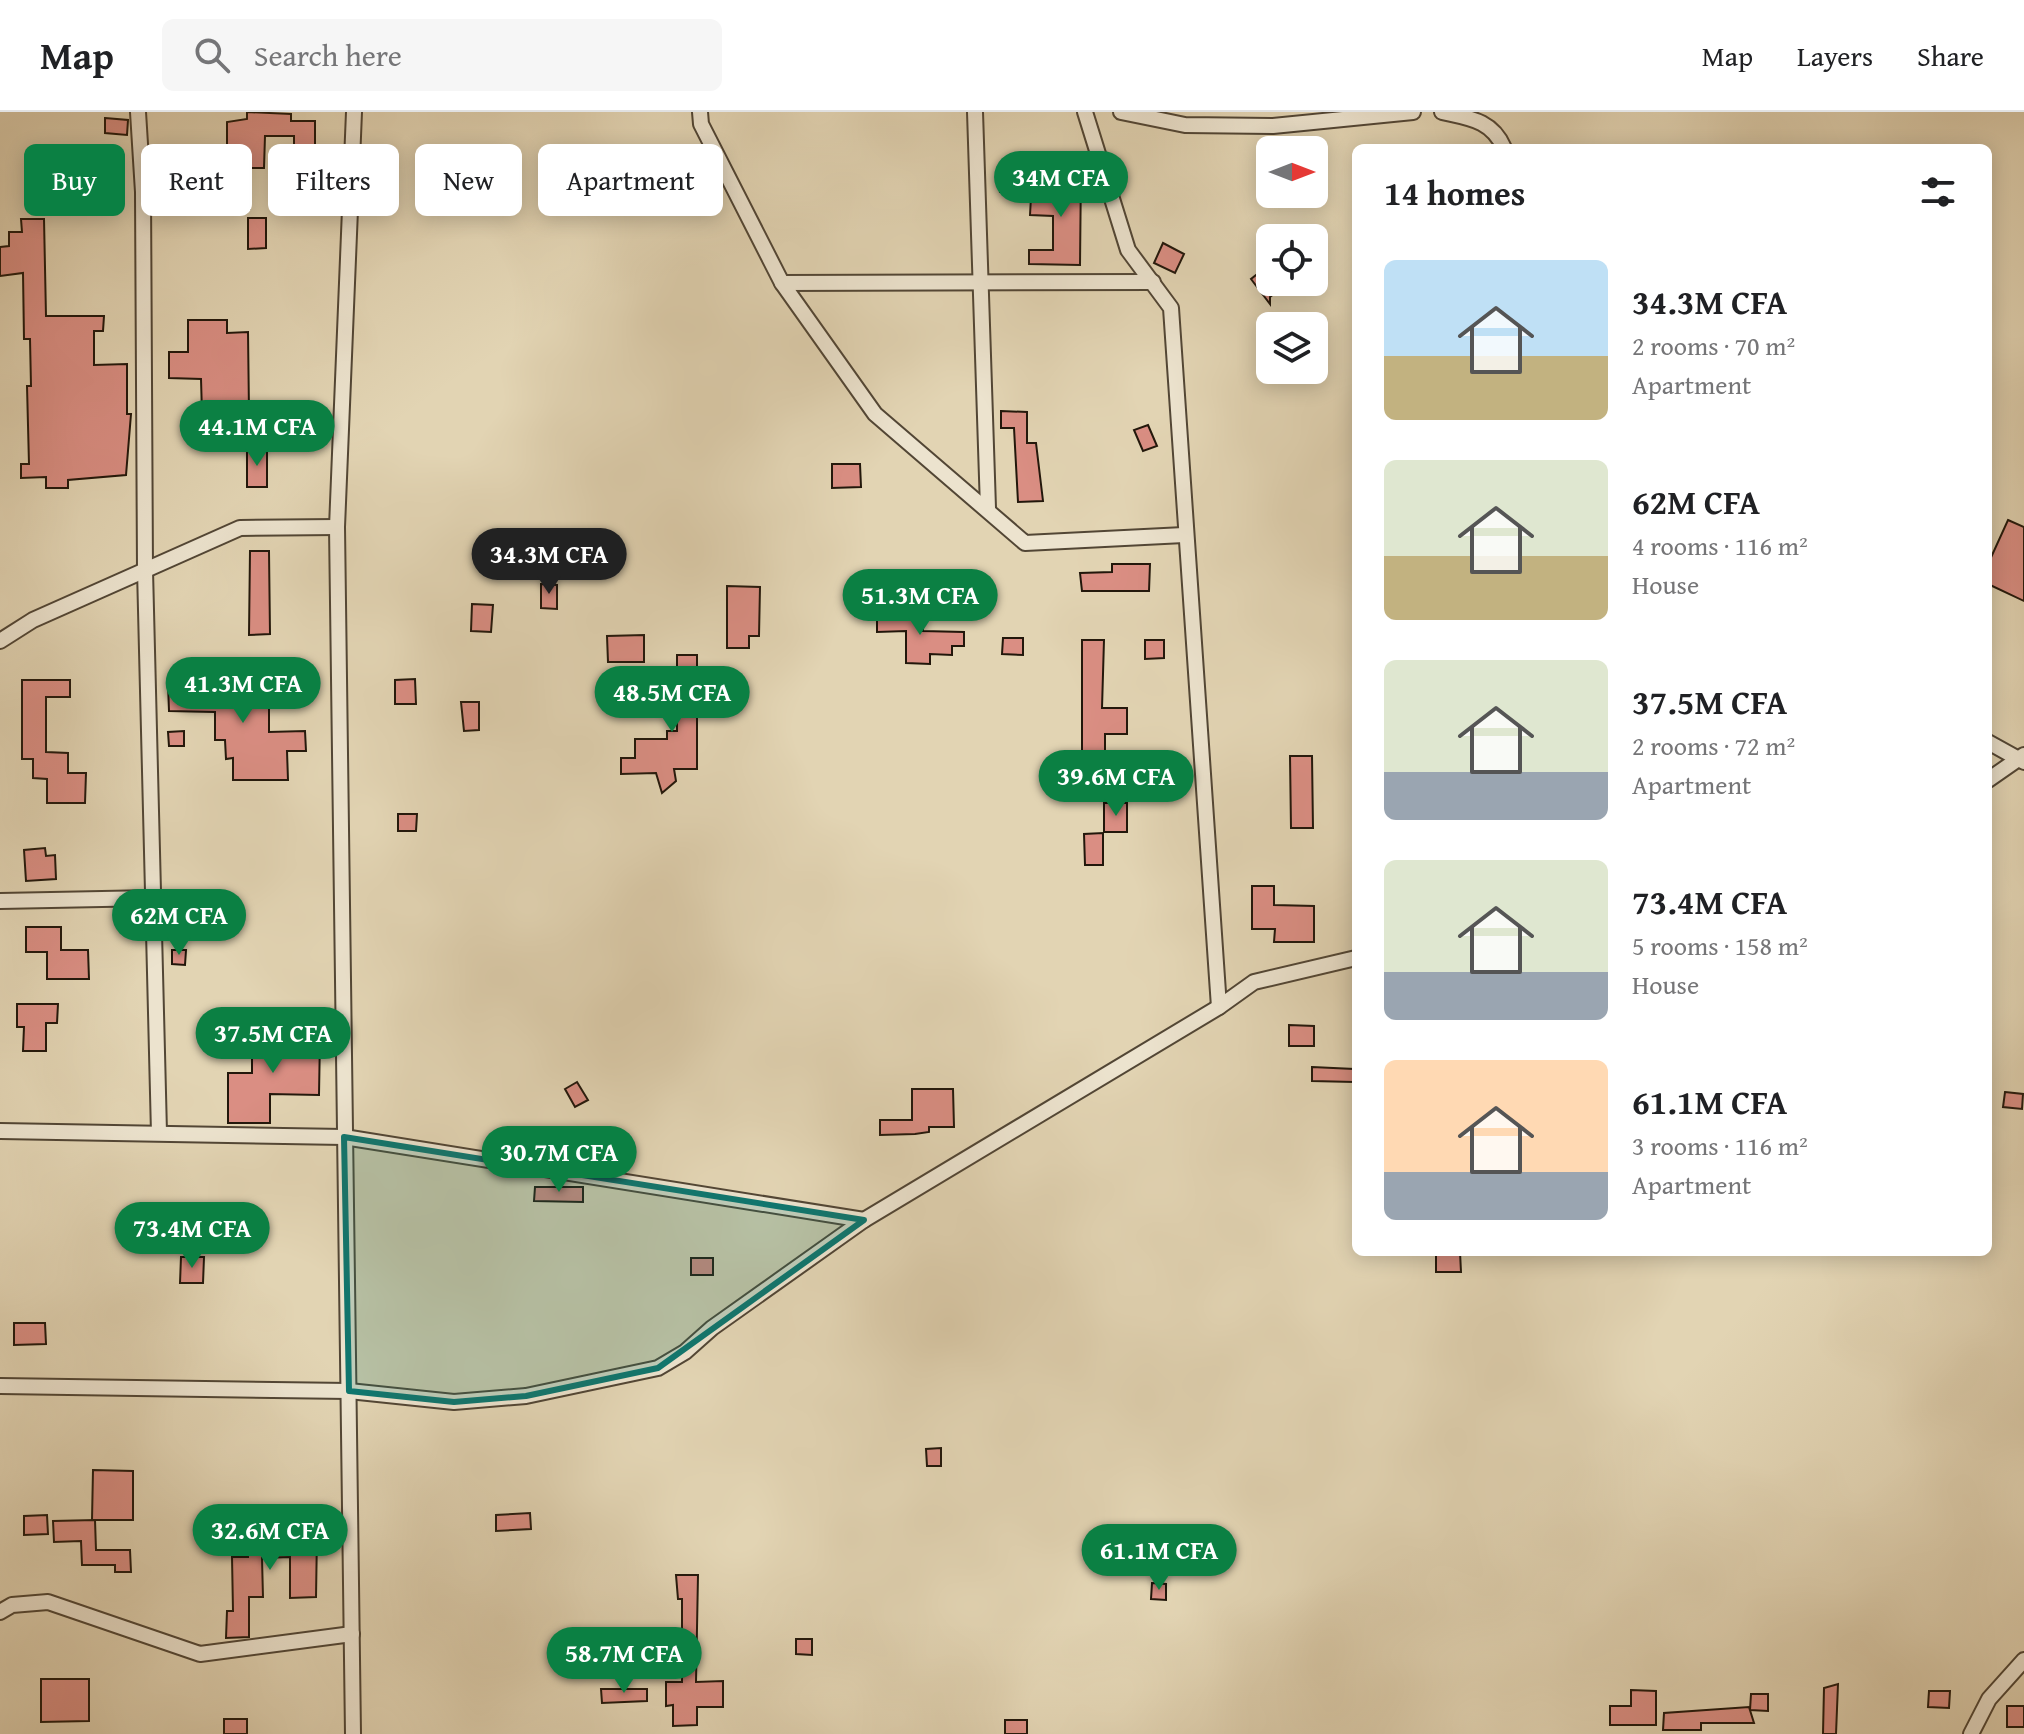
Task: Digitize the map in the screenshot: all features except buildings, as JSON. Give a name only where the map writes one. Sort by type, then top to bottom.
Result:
[{"type":"street","points":[[138,112],[143,192],[145,570],[159,1133]]},
{"type":"street","points":[[353,1734],[337,527],[354,112]]},
{"type":"street","points":[[700,112],[701,124],[782,283],[875,414],[988,508],[1025,543],[1184,535]]},
{"type":"street","points":[[975,112],[988,508]]},
{"type":"street","points":[[1085,112],[1128,250],[1171,308],[1184,535],[1219,1007]]},
{"type":"street","points":[[1121,112],[1273,126],[1413,112]]},
{"type":"street","points":[[1442,112],[1488,125],[1502,144]]},
{"type":"street","points":[[782,283],[980,285],[1153,282]]},
{"type":"street","points":[[0,641],[33,620],[240,528],[337,527]]},
{"type":"street","points":[[1992,744],[2022,759]]},
{"type":"street","points":[[1992,778],[2022,759]]},
{"type":"street","points":[[0,901],[153,898]]},
{"type":"street","points":[[0,1386],[349,1391],[454,1402],[526,1396],[658,1368],[864,1220],[1219,1007],[1254,982],[1352,959]]},
{"type":"street","points":[[0,1131],[344,1137],[864,1220]]},
{"type":"street","points":[[0,1612],[12,1605],[48,1602],[200,1654],[352,1634]]},
{"type":"street","points":[[1971,1734],[1989,1699],[2024,1660]]},
{"type":"highlighted area","points":[[344,1137],[864,1220],[658,1368],[526,1396],[454,1402],[349,1391]]}]
